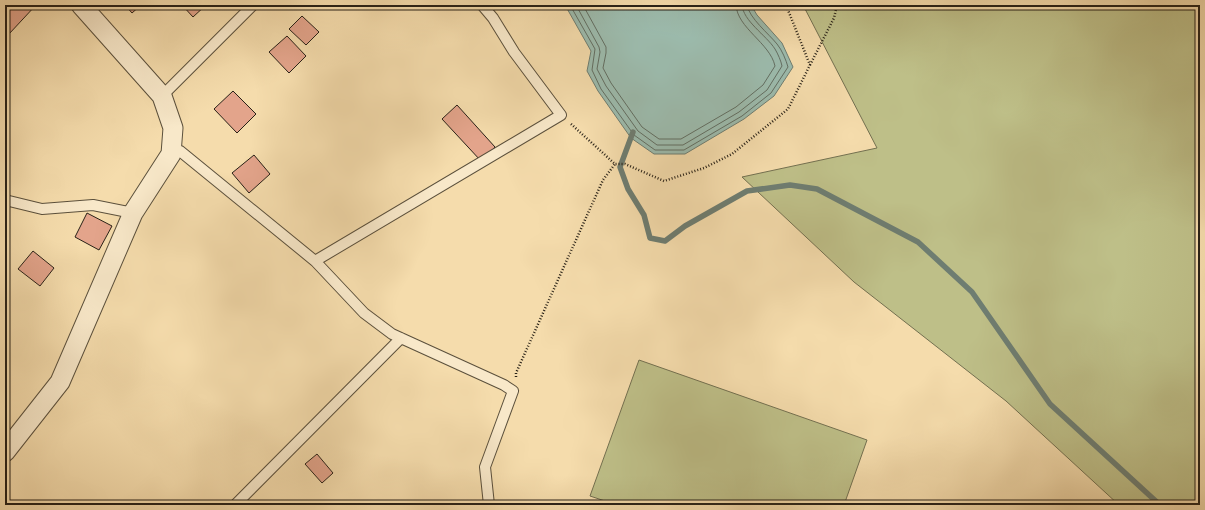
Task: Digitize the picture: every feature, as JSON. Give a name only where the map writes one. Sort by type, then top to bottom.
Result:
[{"type":"street","points":[[5,452],[60,382],[133,213],[170,154],[173,128],[162,96],[81,5]]},
{"type":"lane","points":[[162,96],[253,5]]},
{"type":"lane","points":[[315,261],[561,115],[514,52],[494,18],[482,5]]},
{"type":"lane","points":[[171,147],[180,151],[315,261],[364,313],[382,327],[401,338],[504,385],[513,391],[485,467],[489,505]]},
{"type":"lane","points":[[5,200],[42,209],[92,205],[133,213]]},
{"type":"lane","points":[[235,505],[401,338]]},
{"type":"path","points":[[785,5],[810,65]]},
{"type":"path","points":[[561,115],[616,164],[625,164],[664,181],[704,168],[732,154],[788,109],[834,18],[837,5]]},
{"type":"path","points":[[513,391],[516,373],[603,180],[616,164]]},
{"type":"green space","points":[[803,5],[1200,5],[1200,505],[1119,505],[1006,401],[854,282],[742,177],[877,148]]},
{"type":"green space","points":[[639,360],[867,440],[844,505],[617,505],[590,496]]},
{"type":"water","points":[[565,5],[751,5],[757,15],[782,43],[793,67],[774,96],[744,119],[685,154],[654,154],[631,138],[598,91],[587,71],[591,51]]},
{"type":"building","points":[[5,5],[36,5],[9,34],[5,30]]},
{"type":"building","points":[[125,5],[141,5],[132,13]]},
{"type":"building","points":[[182,5],[206,5],[193,17]]},
{"type":"building","points":[[302,16],[319,32],[306,45],[289,29]]},
{"type":"building","points":[[287,36],[306,56],[289,73],[269,52]]},
{"type":"building","points":[[233,91],[256,114],[237,133],[214,109]]},
{"type":"building","points":[[457,105],[495,147],[481,161],[442,119]]},
{"type":"building","points":[[254,155],[270,174],[249,193],[232,173]]},
{"type":"building","points":[[87,213],[112,226],[99,250],[75,237]]},
{"type":"building","points":[[33,251],[54,268],[40,286],[18,269]]},
{"type":"building","points":[[317,454],[333,473],[322,483],[305,464]]},
{"type":"waterway","points":[[633,132],[620,167],[628,189],[644,215],[650,238],[665,241],[685,226],[747,191],[790,185],[817,189],[918,242],[972,292],[1050,404],[1160,505]]}]
